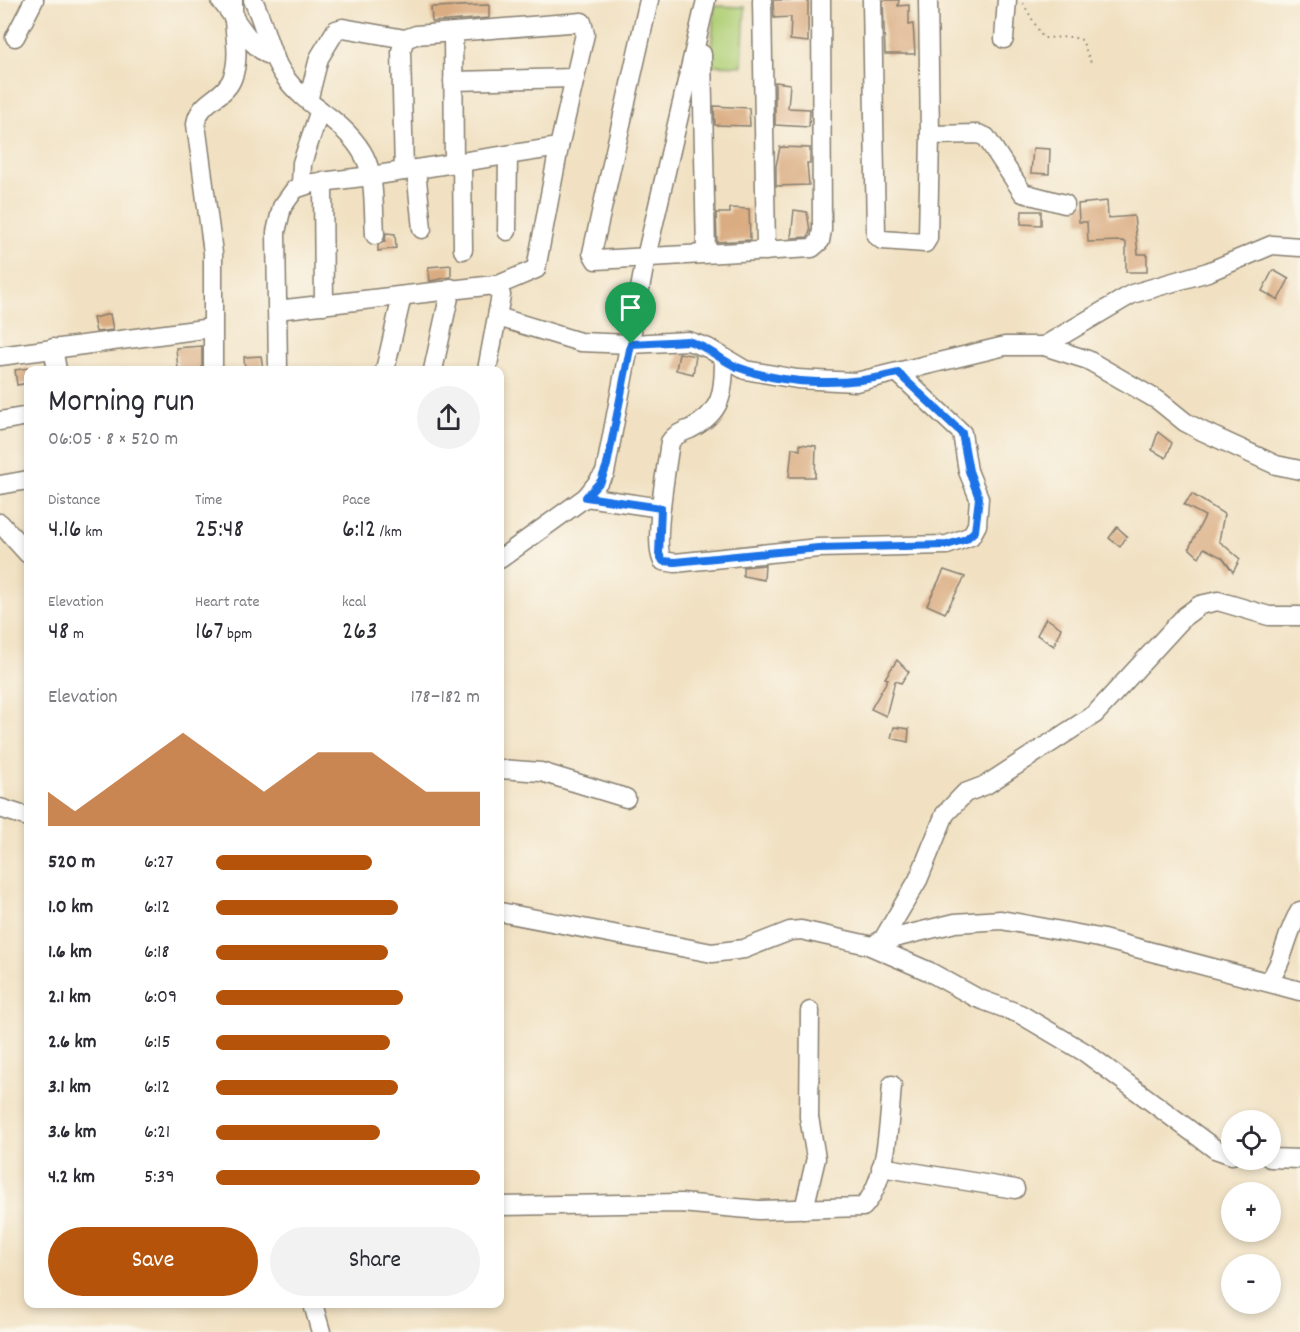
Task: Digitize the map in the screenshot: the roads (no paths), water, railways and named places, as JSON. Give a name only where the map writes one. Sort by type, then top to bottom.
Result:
[{"type":"street","points":[[15,37],[34,0]]},
{"type":"street","points":[[220,0],[233,7],[252,44],[261,52],[275,58]]},
{"type":"street","points":[[253,0],[275,58],[287,81],[351,134],[358,143],[371,176],[375,235]]},
{"type":"street","points":[[649,0],[592,256],[598,261],[812,248],[820,241],[822,234],[821,0]]},
{"type":"street","points":[[504,556],[586,497],[601,481],[607,465],[646,257],[706,0]]},
{"type":"street","points":[[762,0],[766,251]]},
{"type":"street","points":[[872,0],[876,232],[879,239],[925,243],[927,240],[930,135],[928,0]]},
{"type":"street","points":[[1004,39],[1007,0]]},
{"type":"street","points":[[213,366],[211,328],[214,290],[213,253],[196,124],[201,108],[224,91],[235,71],[233,7]]},
{"type":"street","points":[[277,310],[451,288],[489,284],[496,286],[536,269],[559,147],[585,34],[582,22],[416,35],[405,39],[339,28],[331,34],[319,58],[314,105],[302,163],[301,185],[282,207],[276,232],[277,310],[278,366]]},
{"type":"street","points":[[701,28],[706,253]]},
{"type":"street","points":[[453,33],[453,81],[463,250]]},
{"type":"street","points":[[405,39],[401,51],[410,171],[422,229]]},
{"type":"street","points":[[453,81],[575,78]]},
{"type":"street","points":[[930,135],[978,134],[986,136],[1023,193],[1065,204]]},
{"type":"street","points":[[301,185],[410,171],[559,147]]},
{"type":"street","points":[[507,155],[507,231]]},
{"type":"street","points":[[323,182],[324,305]]},
{"type":"street","points":[[1044,346],[1132,294],[1208,272],[1272,245],[1300,247]]},
{"type":"street","points":[[488,366],[501,295],[496,286]]},
{"type":"street","points":[[434,366],[451,288]]},
{"type":"street","points":[[386,366],[402,296]]},
{"type":"street","points":[[498,317],[580,342],[631,344],[688,341],[708,348],[724,360],[745,369],[775,376],[843,382],[874,380],[1005,346],[1044,346],[1088,360],[1160,401],[1185,422],[1202,431],[1276,465],[1300,470]]},
{"type":"street","points":[[0,356],[211,328]]},
{"type":"street","points":[[53,348],[56,366]]},
{"type":"street","points":[[724,360],[724,393],[721,399],[701,423],[674,437],[670,442],[661,508],[659,554],[663,561],[669,563],[818,548],[947,545],[966,539],[975,531],[979,498],[969,471],[962,433],[898,373]]},
{"type":"street","points":[[0,421],[24,417]]},
{"type":"street","points":[[0,485],[24,481]]},
{"type":"street","points":[[586,497],[661,508]]},
{"type":"street","points":[[0,523],[24,550]]},
{"type":"street","points":[[875,943],[909,898],[945,814],[953,802],[965,793],[986,785],[1095,714],[1193,610],[1218,601],[1269,616],[1300,616]]},
{"type":"street","points":[[504,769],[541,772],[626,798]]},
{"type":"street","points":[[0,808],[24,815]]},
{"type":"street","points":[[1268,982],[1282,960],[1287,938],[1300,911]]},
{"type":"street","points":[[504,913],[712,953],[744,949],[790,931],[801,930],[875,943],[977,998],[1031,1020],[1086,1053],[1215,1149],[1221,1151]]},
{"type":"street","points":[[875,943],[955,923],[1001,920],[1099,938],[1300,991]]},
{"type":"street","points":[[804,1209],[816,1158],[809,1118],[810,1011]]},
{"type":"street","points":[[504,1206],[681,1203],[759,1210],[863,1207],[869,1199],[881,1167],[892,1085]]},
{"type":"street","points":[[1281,1158],[1300,1159]]},
{"type":"street","points":[[881,1167],[1015,1189]]},
{"type":"street","points":[[314,1308],[321,1332]]}]
